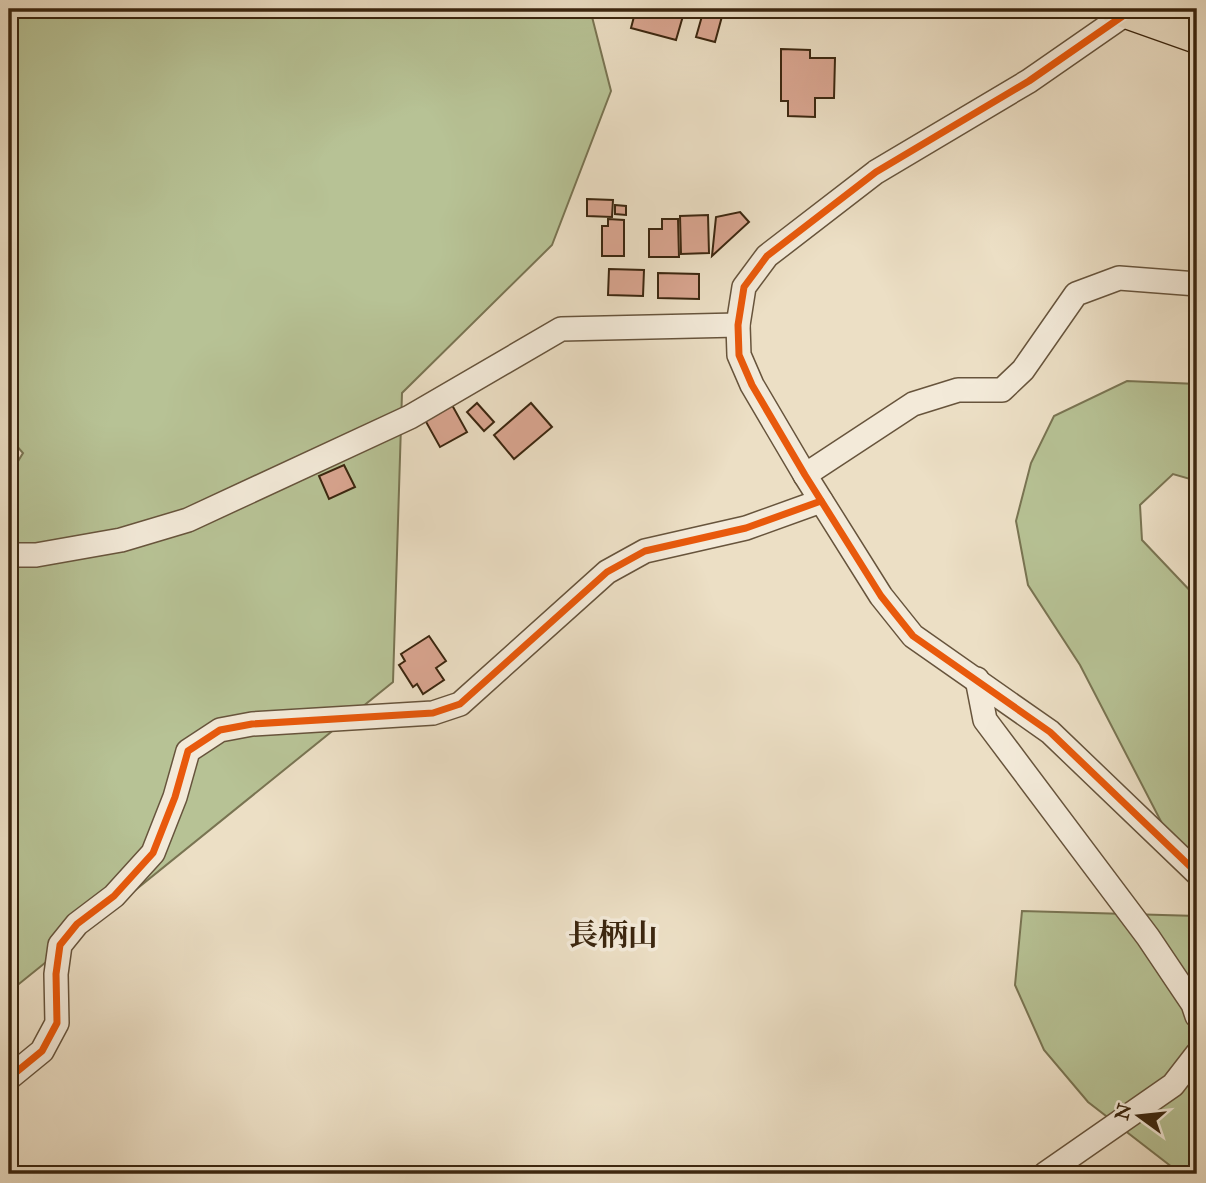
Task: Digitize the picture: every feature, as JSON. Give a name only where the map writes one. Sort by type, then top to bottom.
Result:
[{"type":"main road","points":[[1121,11],[1197,38]]},
{"type":"street","points":[[1121,11],[1030,81],[876,172],[767,256],[744,287],[738,325],[739,355],[752,385],[805,475],[881,596],[913,636],[1050,732],[1197,873]]},
{"type":"street","points":[[805,475],[913,404],[958,390],[1002,390],[1023,370],[1076,294],[1119,278],[1197,284]]},
{"type":"street","points":[[9,555],[36,555],[121,540],[188,520],[410,417],[561,329],[738,325]]},
{"type":"street","points":[[9,1078],[42,1051],[57,1023],[56,974],[60,944],[77,924],[114,896],[153,853],[175,796],[188,751],[220,730],[252,724],[433,713],[460,704],[607,572],[645,551],[746,528],[821,500]]},
{"type":"street","points":[[976,679],[985,720],[1148,937],[1193,1004],[1197,1016]]},
{"type":"street","points":[[1045,1174],[1173,1085],[1197,1054]]},
{"type":"green space","points":[[9,9],[590,9],[611,91],[552,245],[402,393],[393,682],[9,992],[9,476],[23,453],[9,437]]},
{"type":"green space","points":[[1127,381],[1197,384],[1197,481],[1173,474],[1140,505],[1142,540],[1197,598],[1197,891],[1080,665],[1028,585],[1016,521],[1031,463],[1054,416]]},
{"type":"green space","points":[[1022,911],[1197,916],[1197,1174],[1181,1174],[1088,1102],[1044,1050],[1015,985]]},
{"type":"building","points":[[636,9],[685,9],[676,40],[631,28]]},
{"type":"building","points":[[704,9],[724,9],[715,42],[696,37]]},
{"type":"building","points":[[781,49],[810,50],[810,58],[835,58],[834,98],[815,98],[815,117],[788,116],[788,101],[781,101]]},
{"type":"building","points":[[587,199],[613,200],[612,217],[587,216]]},
{"type":"building","points":[[615,205],[626,206],[626,215],[615,214]]},
{"type":"building","points":[[740,212],[749,222],[712,256],[716,217]]},
{"type":"building","points":[[708,215],[709,253],[681,254],[680,216]]},
{"type":"building","points":[[608,219],[624,220],[624,256],[602,256],[602,226],[608,226]]},
{"type":"building","points":[[662,219],[678,219],[679,257],[649,257],[649,229],[662,229]]},
{"type":"building","points":[[609,269],[644,270],[643,296],[608,295]]},
{"type":"building","points":[[658,273],[699,274],[699,299],[658,298]]},
{"type":"building","points":[[477,403],[494,422],[484,431],[467,412]]},
{"type":"building","points":[[531,403],[552,427],[514,459],[494,435]]},
{"type":"building","points":[[452,405],[467,432],[440,447],[425,420]]},
{"type":"building","points":[[344,465],[355,487],[329,499],[319,476]]},
{"type":"building","points":[[429,636],[446,661],[436,668],[444,680],[423,694],[417,684],[413,687],[399,665],[405,661],[401,654]]},
{"type":"cycle path","points":[[1127,13],[1029,81],[876,172],[767,256],[744,287],[738,325],[739,355],[752,385],[805,475],[881,596],[913,636],[1050,732],[1197,873]]},
{"type":"cycle path","points":[[9,1078],[42,1051],[57,1023],[56,974],[60,945],[77,924],[114,896],[153,853],[175,797],[188,751],[220,730],[252,724],[433,713],[460,704],[607,572],[645,551],[746,528],[821,501]]},
{"type":"district","name":"長柄山","points":[[613,935]]}]
